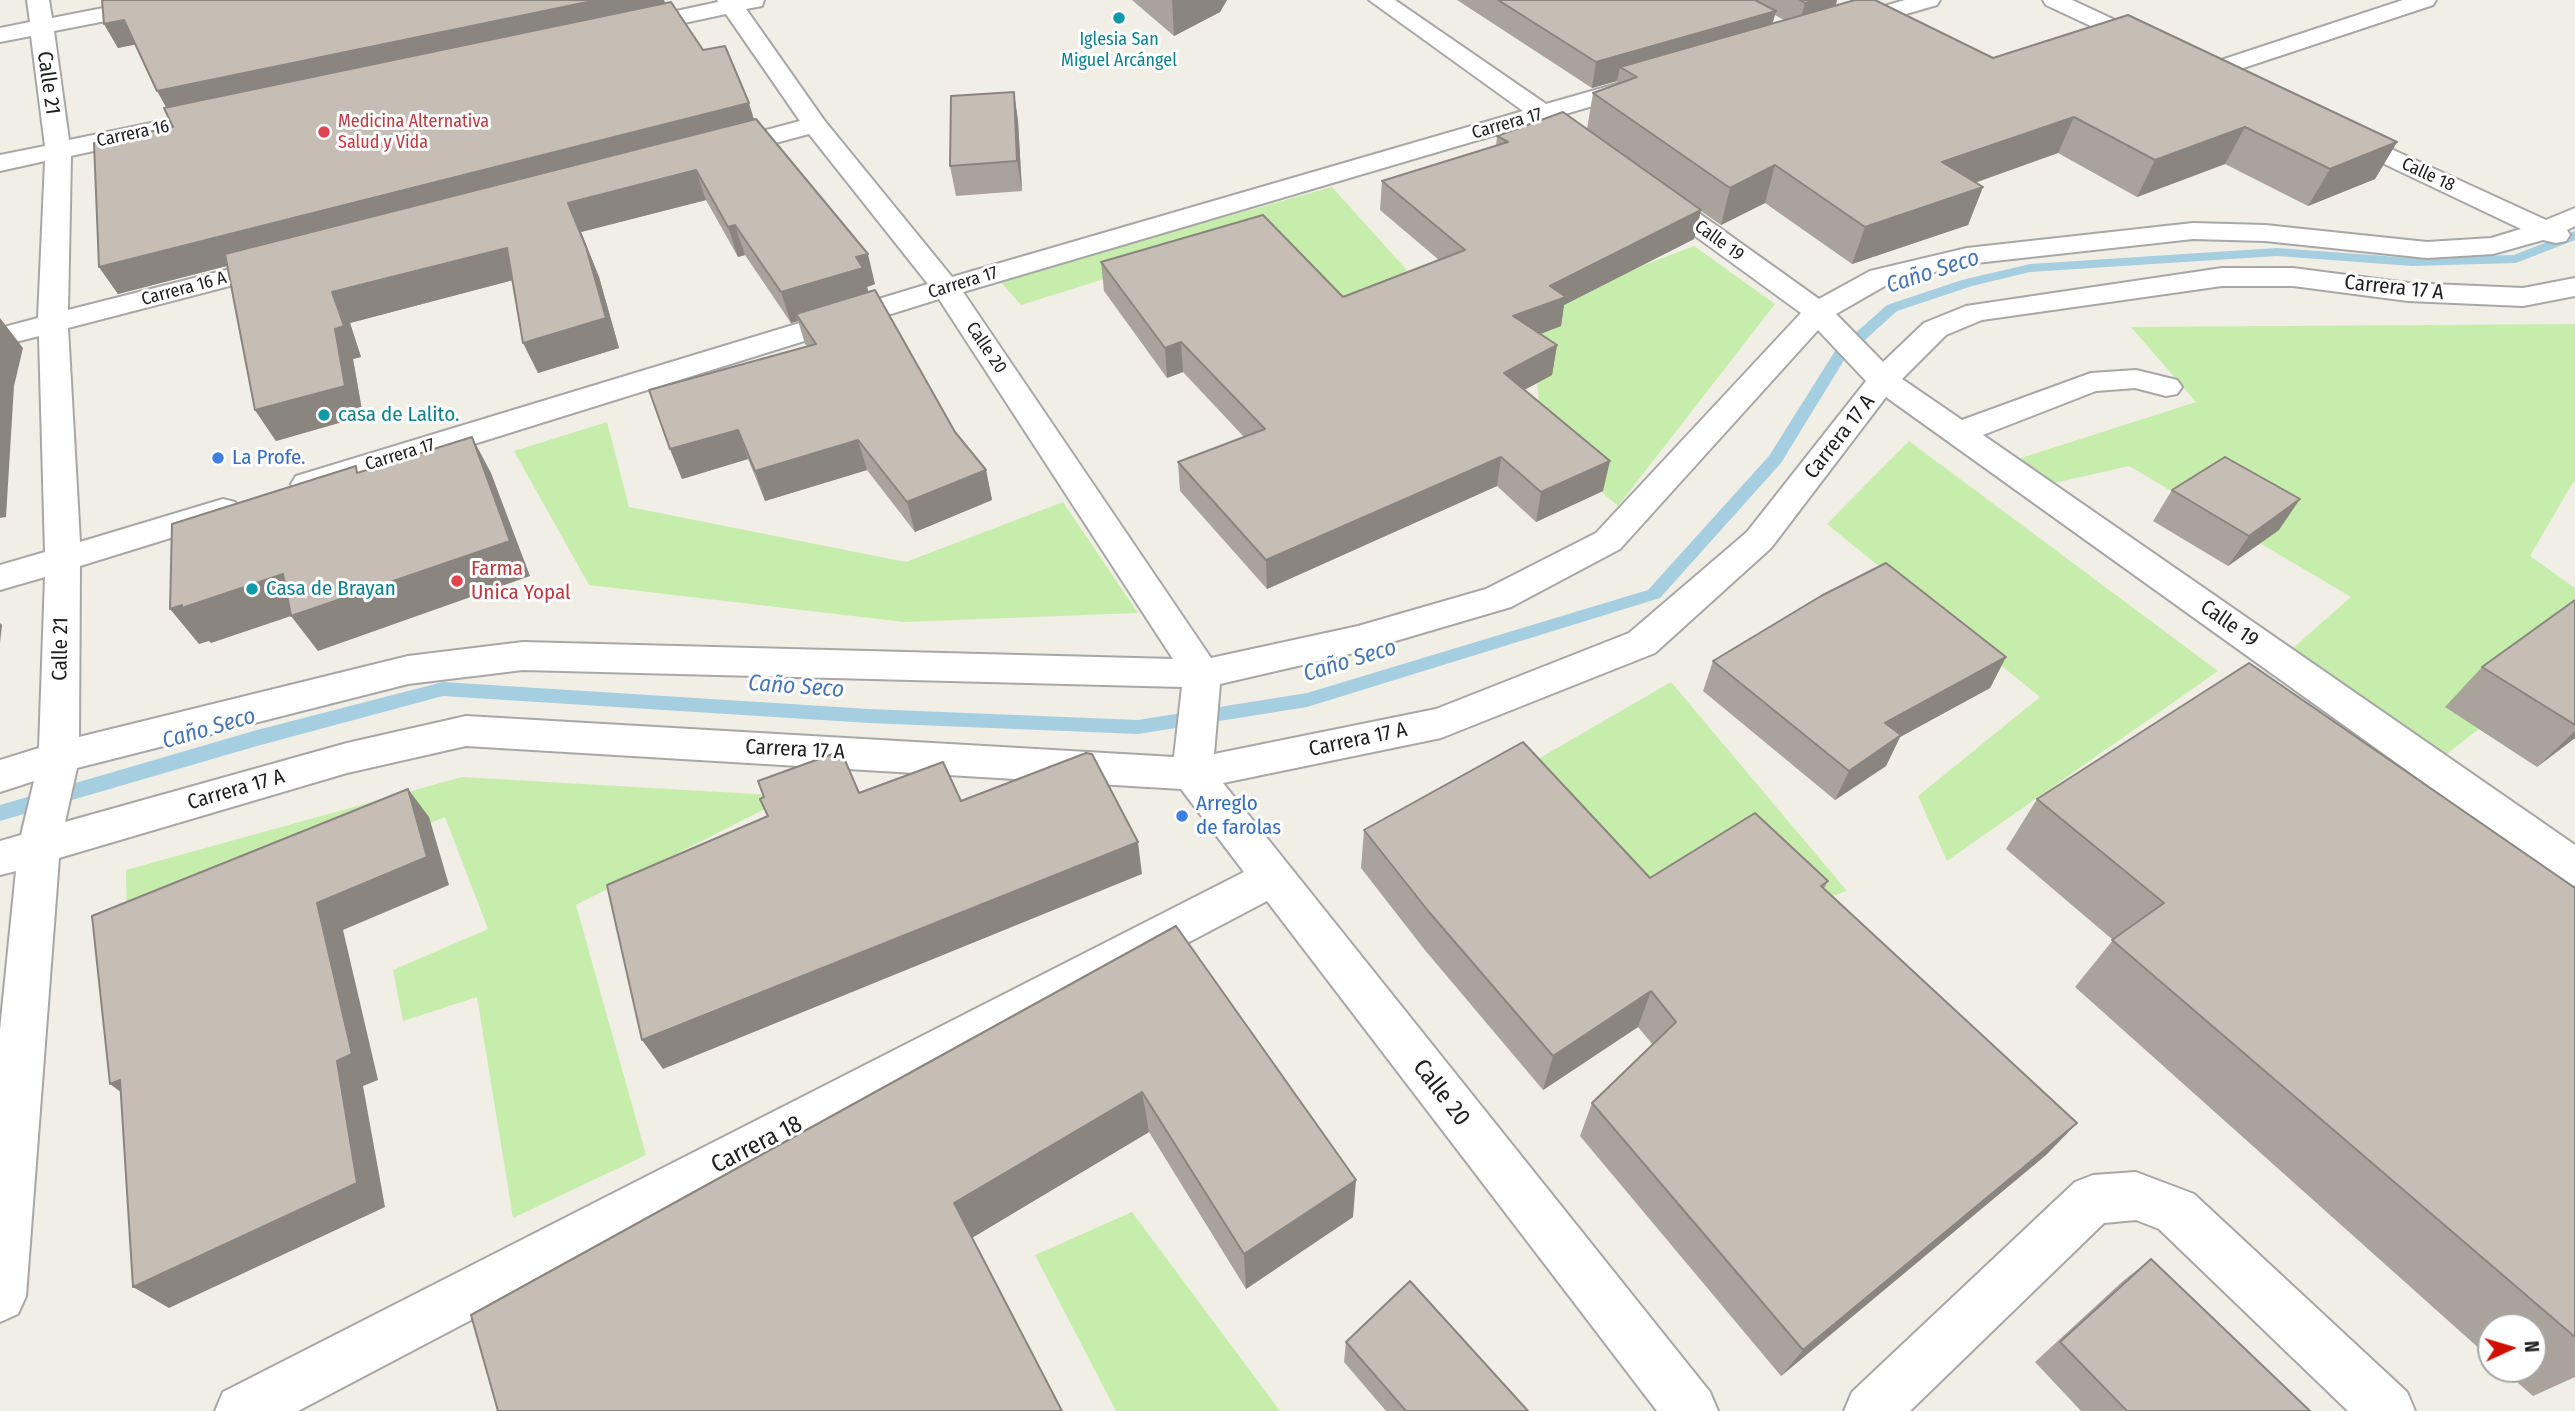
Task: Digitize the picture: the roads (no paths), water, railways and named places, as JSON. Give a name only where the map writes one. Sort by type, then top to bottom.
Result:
[{"type":"street","points":[[0,35],[39,13],[178,0]]},
{"type":"street","points":[[1380,0],[1576,137]]},
{"type":"street","points":[[1822,31],[1929,0]]},
{"type":"street","points":[[2054,0],[2234,84]]},
{"type":"street","points":[[2208,72],[2426,0]]},
{"type":"street","points":[[611,32],[740,2]]},
{"type":"street","name":"Calle 20","points":[[740,2],[815,125],[946,288],[1201,683]]},
{"type":"street","name":"Calle 21","points":[[0,1296],[26,846],[58,762],[63,559],[53,323],[58,150],[39,13]]},
{"type":"street","name":"Carrera 17","points":[[0,578],[946,288],[1663,78]]},
{"type":"street","name":"Carrera 16","points":[[0,163],[247,110]]},
{"type":"street","points":[[695,156],[815,125]]},
{"type":"street","name":"Calle 18","points":[[2321,125],[2563,232]]},
{"type":"street","name":"Calle 19","points":[[1631,177],[1826,319],[1875,373],[2575,868]]},
{"type":"street","name":"Carrera 17 A","points":[[0,776],[408,670],[523,656],[1201,683],[1499,598],[1608,541],[1826,319],[1880,277],[1967,256],[2193,231],[2265,233],[2427,250],[2493,246],[2563,232]]},
{"type":"street","name":"Carrera 16 A","points":[[0,337],[307,257]]},
{"type":"street","name":"Carrera 17 A","points":[[26,846],[347,758],[466,731],[1194,761],[1441,723],[1642,643],[1759,540],[1875,373],[1935,329],[1976,313],[2222,277],[2293,277],[2408,292],[2523,297],[2575,287]]},
{"type":"street","points":[[1958,433],[2091,382],[2136,379],[2166,387]]},
{"type":"street","points":[[1194,761],[1201,683]]},
{"type":"street","name":"Calle 20","points":[[1194,761],[1272,878],[1691,1411]]},
{"type":"street","name":"Carrera 18","points":[[242,1411],[1272,878]]},
{"type":"street","points":[[1871,1411],[2092,1199],[2136,1196],[2176,1211],[2388,1411]]},
{"type":"waterway","name":"Caño Seco","points":[[0,813],[257,738],[443,689],[869,716],[1138,727],[1307,700],[1654,594],[1775,459],[1840,354],[1892,308],[1967,283],[2030,268],[2277,252],[2412,262],[2516,259],[2575,235]]},
{"type":"place","name":"Iglesia San Miguel Arcángel","points":[[1119,18]]},
{"type":"place","name":"Medicina Alternativa Salud y Vida","points":[[324,132]]},
{"type":"place","name":"casa de Lalito.","points":[[324,415]]},
{"type":"place","name":"La Profe.","points":[[218,458]]},
{"type":"place","name":"Farma Unica Yopal","points":[[457,581]]},
{"type":"place","name":"Casa de Brayan","points":[[252,589]]},
{"type":"place","name":"Arreglo de farolas","points":[[1182,816]]}]
